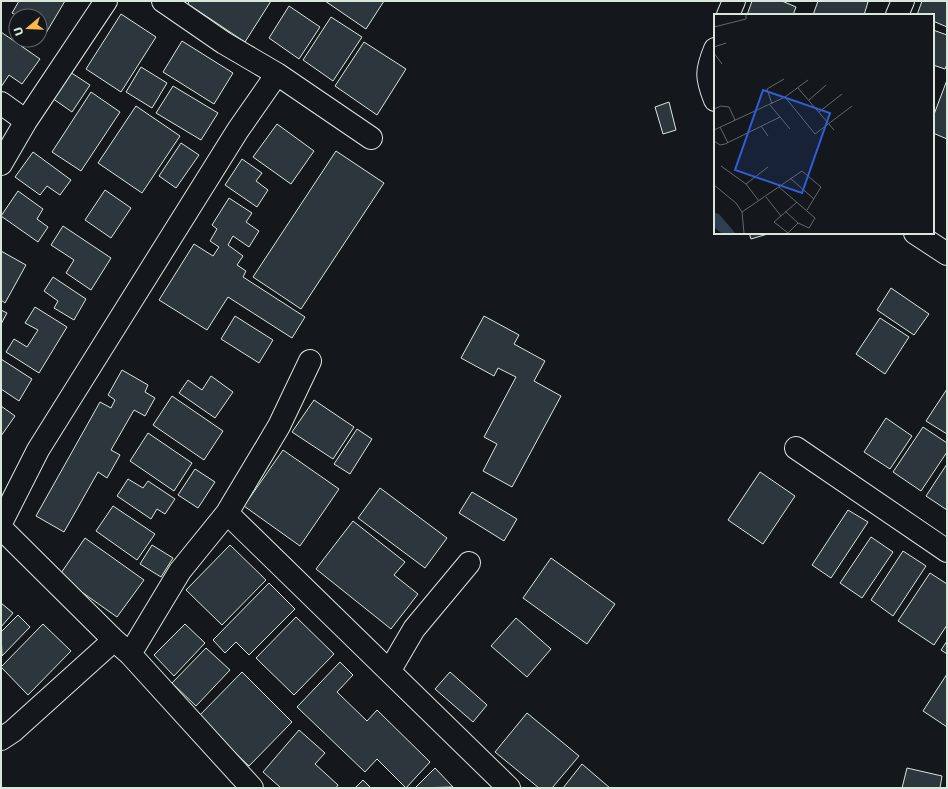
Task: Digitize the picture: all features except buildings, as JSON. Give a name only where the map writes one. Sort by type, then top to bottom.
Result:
[{"type":"street","points":[[1,164],[26,121],[106,1]]},
{"type":"street","points":[[163,1],[224,43],[277,74],[371,138]]},
{"type":"street","points":[[728,14],[734,1]]},
{"type":"street","points":[[897,14],[903,1]]},
{"type":"street","points":[[714,52],[708,68],[709,85],[714,98]]},
{"type":"street","points":[[1,523],[38,450],[238,130],[277,74]]},
{"type":"street","points":[[1,104],[26,121]]},
{"type":"street","points":[[917,234],[947,254]]},
{"type":"street","points":[[1,739],[122,647],[180,571],[227,513],[279,426],[310,361]]},
{"type":"street","points":[[796,448],[947,551]]},
{"type":"street","points":[[227,513],[390,670],[509,788]]},
{"type":"street","points":[[1,528],[122,647],[252,788]]},
{"type":"street","points":[[390,670],[414,629],[469,563]]}]
